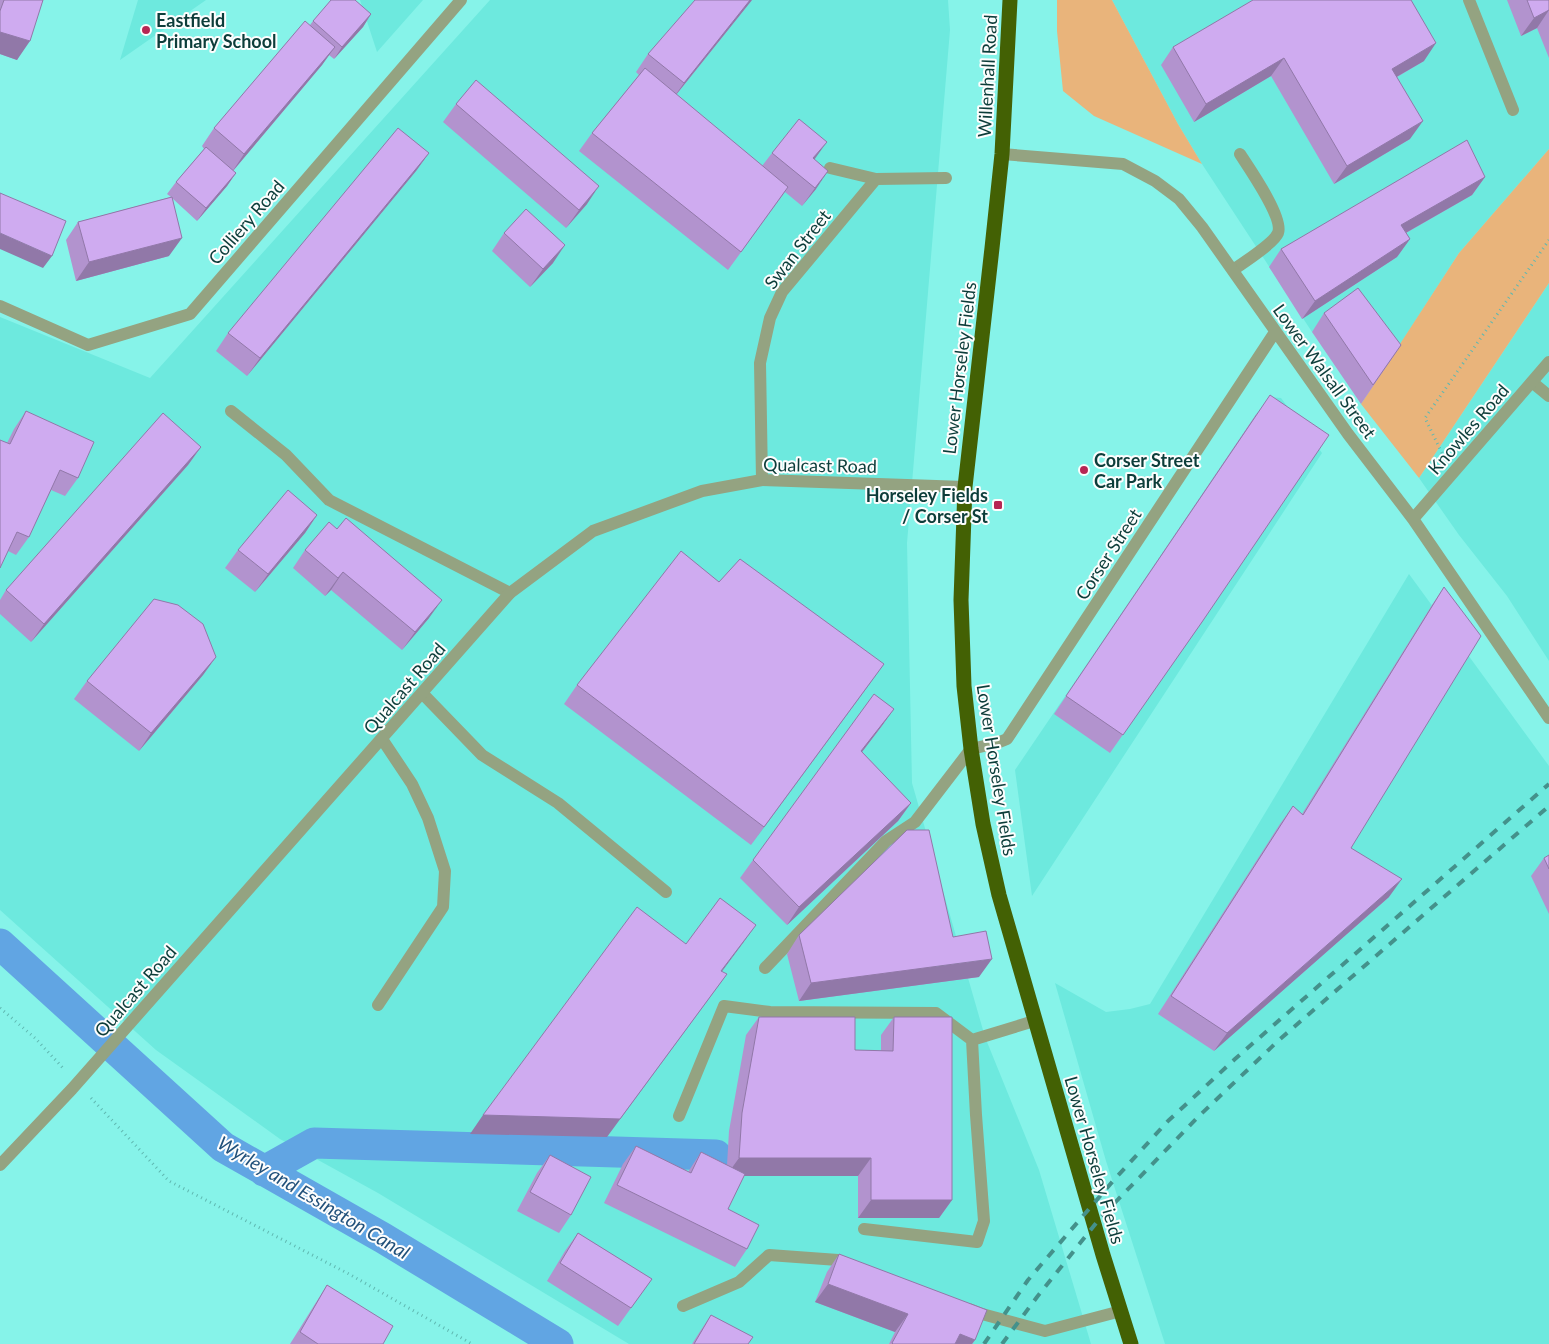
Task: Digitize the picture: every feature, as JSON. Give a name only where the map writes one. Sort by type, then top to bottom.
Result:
[{"type":"highway","name":"Willenhall Road","points":[[1002,154],[1010,0]]},
{"type":"highway","name":"Lower Horseley Fields","points":[[1002,154],[965,487],[961,600],[964,686],[971,749],[983,824],[999,895],[1034,1021],[1131,1344]]},
{"type":"street","name":"Colliery Road","points":[[0,306],[88,345],[190,314],[461,0]]},
{"type":"street","points":[[1469,0],[1513,110]]},
{"type":"street","name":"Lower Walsall Street","points":[[1002,154],[1122,164],[1155,181],[1179,199],[1233,270],[1348,434],[1413,519],[1549,718]]},
{"type":"street","points":[[1233,270],[1263,248],[1278,234],[1279,224],[1270,203],[1240,154]]},
{"type":"street","points":[[830,168],[876,179],[946,178]]},
{"type":"street","name":"Swan Street","points":[[762,480],[760,363],[770,318],[782,292],[876,179]]},
{"type":"street","name":"Corser Street","points":[[971,749],[1007,739],[1275,332]]},
{"type":"street","name":"Knowles Road","points":[[1413,519],[1549,362]]},
{"type":"street","points":[[1532,382],[1549,396]]},
{"type":"street","points":[[231,411],[286,454],[329,500],[510,593]]},
{"type":"street","name":"Qualcast Road","points":[[0,1165],[140,1013],[510,593],[593,531],[702,491],[762,480],[965,487]]},
{"type":"street","points":[[422,693],[482,755],[558,803],[666,892]]},
{"type":"street","points":[[378,1005],[443,907],[445,871],[428,818],[412,784],[382,739]]},
{"type":"street","points":[[765,968],[886,841],[915,822],[971,749]]},
{"type":"street","points":[[678,1116],[724,1006],[770,1012],[936,1013],[972,1040]]},
{"type":"street","points":[[972,1040],[1034,1021]]},
{"type":"street","points":[[864,1230],[977,1242],[984,1221],[972,1040]]},
{"type":"street","points":[[683,1306],[739,1282],[770,1255],[838,1260],[864,1270]]},
{"type":"street","points":[[955,1304],[982,1314],[1045,1331],[1121,1311]]},
{"type":"path","points":[[1453,473],[1425,418],[1549,240]]},
{"type":"path","points":[[0,1008],[35,1038],[68,1074]]},
{"type":"path","points":[[88,1095],[169,1181],[349,1274],[472,1344]]},
{"type":"shaded area","name":"Eastfield Primary School","points":[[138,0],[206,0],[120,60]]},
{"type":"shaded area","points":[[360,0],[423,0],[377,52]]},
{"type":"shaded area","points":[[490,0],[948,0],[950,30],[907,543],[912,783],[985,1037],[1039,1170],[1091,1344],[629,1344],[378,1193],[280,1139],[156,1050],[0,910],[0,317],[150,378]]},
{"type":"shaded area","points":[[1057,0],[1112,0],[1178,124],[1202,164],[1094,116],[1063,91],[1057,31]]},
{"type":"shaded area","points":[[1112,0],[1549,0],[1549,149],[1459,253],[1388,363],[1312,332],[1202,164],[1178,124]]},
{"type":"shaded area","points":[[1549,149],[1549,283],[1419,478],[1361,404],[1459,253]]},
{"type":"shaded area","points":[[1549,283],[1549,661],[1507,596],[1459,535],[1419,478]]},
{"type":"shaded area","points":[[1270,397],[1281,398],[1322,453],[1032,896],[1015,770],[1257,413]]},
{"type":"shaded area","points":[[1409,574],[1549,766],[1549,1344],[1165,1344],[1106,1161],[1055,983],[1106,1012],[1150,1004]]},
{"type":"building","points":[[4,0],[43,0],[30,41],[0,32],[0,11]]},
{"type":"building","points":[[331,0],[355,0],[371,14],[342,47],[313,21]]},
{"type":"building","points":[[695,0],[750,0],[684,83],[648,54]]},
{"type":"building","points":[[1253,0],[1411,0],[1436,43],[1392,69],[1423,121],[1347,166],[1284,58],[1206,104],[1173,47]]},
{"type":"building","points":[[1527,0],[1549,0],[1549,10],[1534,18]]},
{"type":"building","points":[[305,21],[335,47],[244,154],[214,128]]},
{"type":"building","points":[[645,68],[788,187],[741,252],[592,133]]},
{"type":"building","points":[[476,80],[599,186],[579,210],[456,104]]},
{"type":"building","points":[[799,119],[827,142],[813,158],[828,171],[815,188],[772,153]]},
{"type":"building","points":[[398,128],[429,153],[260,358],[228,333]]},
{"type":"building","points":[[1467,140],[1485,177],[1401,225],[1410,239],[1315,301],[1281,249]]},
{"type":"building","points":[[206,147],[236,173],[206,208],[176,182]]},
{"type":"building","points":[[0,193],[66,221],[52,256],[0,233]]},
{"type":"building","points":[[172,197],[182,238],[89,262],[78,222]]},
{"type":"building","points":[[526,209],[565,245],[543,269],[504,233]]},
{"type":"building","points":[[1358,288],[1401,345],[1373,385],[1324,313]]},
{"type":"building","points":[[1270,395],[1329,435],[1123,735],[1066,696]]},
{"type":"building","points":[[26,411],[94,442],[78,478],[60,470],[29,537],[17,532],[0,568],[0,440],[10,444]]},
{"type":"building","points":[[163,413],[201,447],[44,624],[6,590]]},
{"type":"building","points":[[288,490],[317,515],[268,574],[238,550]]},
{"type":"building","points":[[346,518],[442,600],[415,632],[343,572],[338,578],[305,550],[329,522],[337,529]]},
{"type":"building","points":[[681,551],[719,582],[740,559],[884,664],[764,827],[577,685]]},
{"type":"building","points":[[1444,587],[1481,636],[1351,848],[1402,879],[1227,1033],[1171,996],[1293,806],[1303,815]]},
{"type":"building","points":[[154,599],[178,605],[203,624],[216,657],[151,733],[87,681]]},
{"type":"building","points":[[874,694],[894,709],[861,751],[911,803],[799,907],[753,860]]},
{"type":"building","points":[[907,830],[929,830],[953,937],[986,931],[992,959],[811,983],[799,935]]},
{"type":"building","points":[[1549,855],[1549,869],[1544,858]]},
{"type":"building","points":[[720,898],[756,925],[721,971],[727,974],[620,1119],[483,1115],[637,907],[686,944]]},
{"type":"building","points":[[759,1017],[855,1017],[855,1050],[893,1051],[894,1017],[952,1017],[952,1200],[871,1200],[871,1158],[739,1158],[742,1113]]},
{"type":"building","points":[[636,1146],[691,1173],[701,1152],[745,1174],[728,1209],[759,1225],[747,1249],[617,1185]]},
{"type":"building","points":[[550,1155],[591,1177],[571,1215],[530,1192]]},
{"type":"building","points":[[578,1233],[652,1279],[631,1308],[560,1263]]},
{"type":"building","points":[[839,1254],[987,1310],[975,1340],[960,1334],[955,1344],[893,1344],[908,1314],[828,1284]]},
{"type":"building","points":[[327,1285],[393,1326],[383,1344],[318,1344],[300,1332]]},
{"type":"building","points":[[711,1315],[753,1337],[748,1344],[694,1344]]},
{"type":"waterway","name":"Wyrley and Essington Canal","points":[[0,944],[223,1147],[383,1238],[558,1344]]},
{"type":"waterway","points":[[264,1171],[314,1143],[716,1155]]},
{"type":"railway","points":[[984,1344],[1028,1280],[1113,1181],[1168,1121],[1235,1059],[1549,784]]},
{"type":"railway","points":[[1002,1344],[1101,1217],[1199,1116],[1279,1040],[1549,806]]},
{"type":"place","name":"Eastfield Primary School","points":[[146,30]]},
{"type":"place","name":"Corser Street Car Park","points":[[1084,470]]},
{"type":"place","name":"Horseley Fields / Corser St","points":[[998,505]]}]
